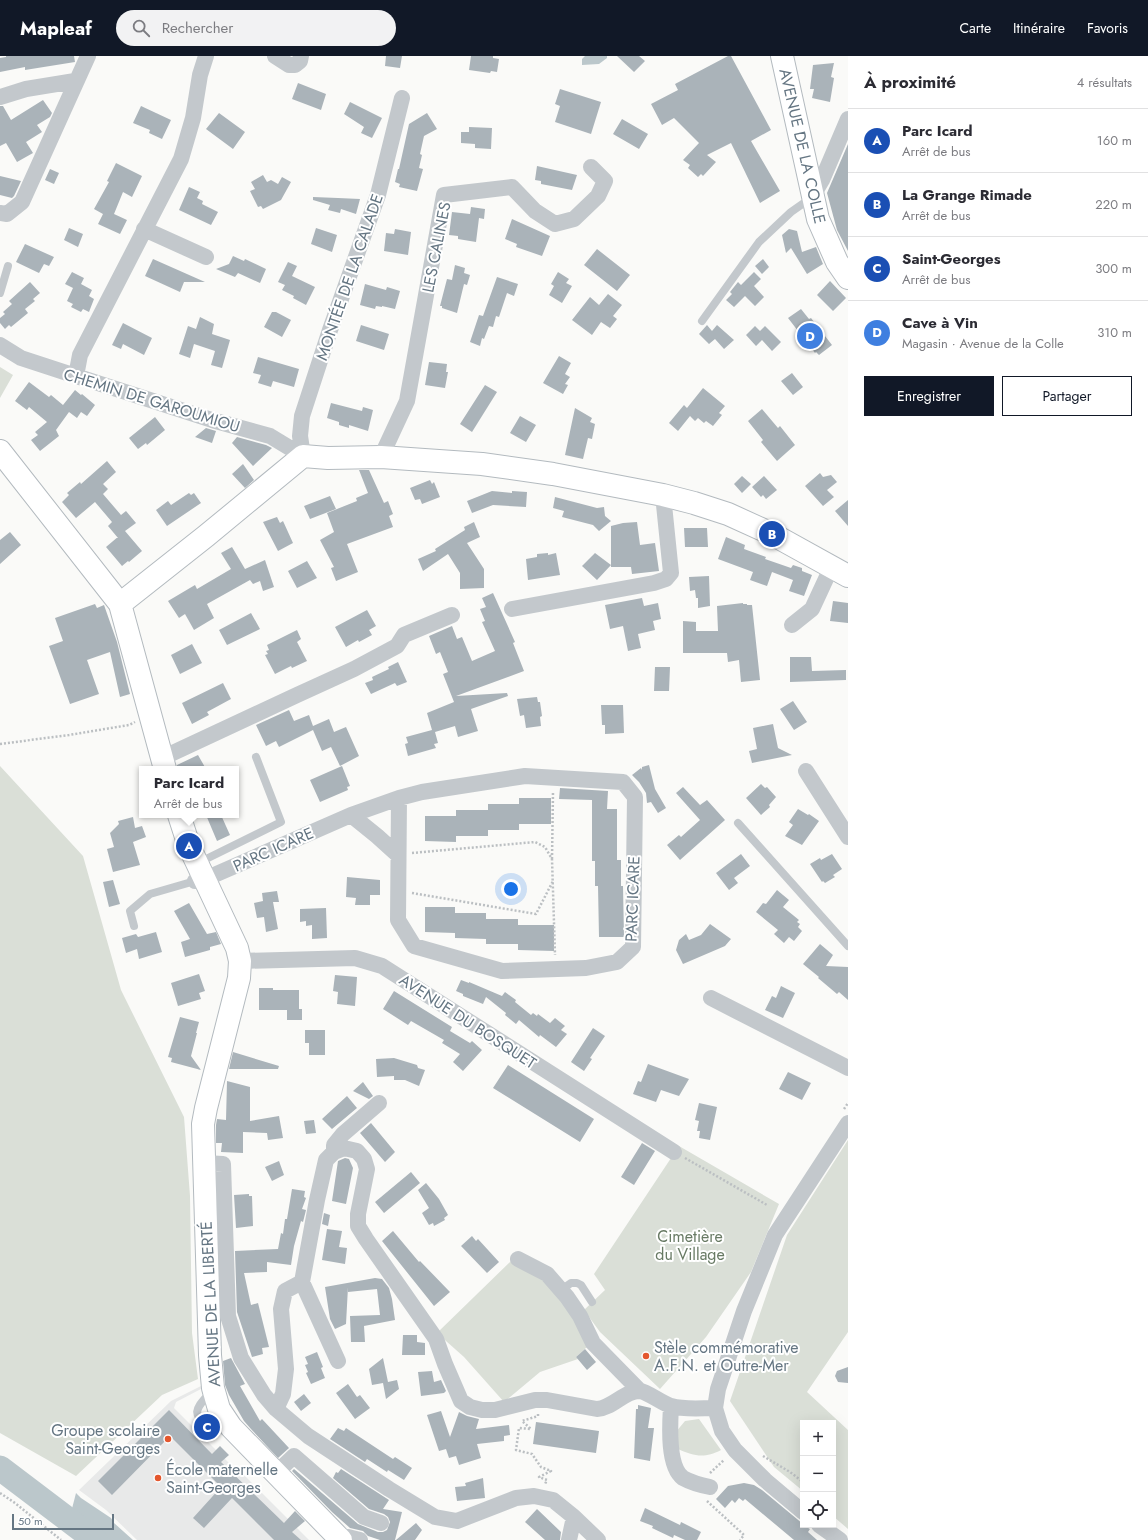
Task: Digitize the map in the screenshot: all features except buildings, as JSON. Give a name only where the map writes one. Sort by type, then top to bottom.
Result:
[{"type":"street","points":[[0,213],[7,214],[22,202],[75,81],[88,56]]},
{"type":"street","points":[[76,376],[80,356],[180,159],[193,118],[200,75],[206,56]]},
{"type":"street","points":[[275,56],[290,65],[295,65],[300,61],[301,56]]},
{"type":"street","name":"AVENUE DE LA COLLE","points":[[782,56],[818,219],[844,265]]},
{"type":"street","points":[[0,97],[26,89],[75,81]]},
{"type":"street","name":"MONTÉE DE LA CALADE","points":[[304,456],[300,436],[302,416],[330,330],[378,195],[402,98]]},
{"type":"street","points":[[812,197],[822,180],[848,119]]},
{"type":"street","name":"LES CALINES","points":[[381,457],[407,401],[444,195],[512,187],[535,211],[555,224],[574,219],[598,196],[605,181],[591,167]]},
{"type":"street","points":[[144,229],[206,257]]},
{"type":"street","name":"CHEMIN DE GAROUMIOU","points":[[0,345],[21,358],[212,420],[270,436],[304,456]]},
{"type":"street","points":[[0,451],[120,604],[164,764],[296,695],[354,670],[397,646],[404,635],[452,615]]},
{"type":"street","points":[[120,604],[304,456],[328,458],[381,457],[482,464],[553,474],[663,495],[728,514],[772,534],[840,572],[812,609],[792,625]]},
{"type":"street","points":[[512,609],[654,583],[666,579],[671,573],[663,495]]},
{"type":"street","points":[[806,770],[848,837]]},
{"type":"street","name":"PARC ICARE","points":[[199,874],[351,815],[399,798],[422,792],[526,776],[623,782],[635,797],[633,947],[617,962],[586,968],[502,971],[414,946],[398,920],[399,798]]},
{"type":"street","points":[[351,815],[398,855]]},
{"type":"street","points":[[180,818],[199,874],[236,948],[240,961]]},
{"type":"street","name":"AVENUE DU BOSQUET","points":[[240,961],[355,958],[382,966],[674,1152]]},
{"type":"street","name":"AVENUE DE LA LIBERTÉ","points":[[240,961],[239,978],[205,1113],[203,1136],[210,1355],[213,1388],[219,1409],[231,1427],[340,1539]]},
{"type":"street","points":[[711,998],[848,1068]]},
{"type":"street","points":[[334,1152],[334,1145],[343,1134],[379,1103]]},
{"type":"street","points":[[800,1509],[765,1480],[735,1450],[722,1432],[715,1408],[718,1389],[744,1311],[775,1235],[848,1123]]},
{"type":"street","points":[[338,1361],[302,1282],[326,1160],[334,1152],[344,1148],[357,1151],[364,1159],[367,1169],[358,1214],[358,1226],[436,1339],[461,1401],[470,1407],[482,1410],[495,1410],[535,1400],[547,1400],[597,1409],[605,1408],[628,1394],[640,1391]]},
{"type":"street","points":[[204,1163],[223,1164],[228,1316],[240,1358],[264,1395],[276,1409],[303,1432],[389,1489],[436,1517],[457,1521],[516,1498],[534,1496],[553,1500],[574,1517],[598,1540]]},
{"type":"street","points":[[518,1259],[547,1274],[580,1316],[593,1343],[640,1391],[671,1406],[715,1408]]},
{"type":"street","points":[[276,1409],[283,1394],[286,1369],[281,1309],[285,1291],[302,1282]]},
{"type":"street","points":[[671,1406],[669,1433],[673,1461],[682,1477],[703,1486]]},
{"type":"street","points":[[276,1474],[294,1456],[364,1517],[380,1518]]},
{"type":"street","points":[[569,1540],[574,1517]]},
{"type":"street","points":[[823,1528],[840,1540]]},
{"type":"street","points":[[340,1539],[348,1537],[360,1540]]},
{"type":"lane","points":[[702,320],[759,242],[790,212],[812,197]]},
{"type":"lane","points":[[0,293],[8,266]]},
{"type":"lane","points":[[134,926],[130,911],[150,894],[199,874],[281,822],[256,757]]},
{"type":"lane","points":[[738,822],[848,946]]},
{"type":"lane","points":[[561,1290],[571,1283],[577,1282],[592,1302]]},
{"type":"path","points":[[0,744],[129,725],[141,719]]},
{"type":"path","points":[[553,778],[552,859],[556,969]]},
{"type":"path","points":[[398,855],[535,842],[545,847],[552,859]]},
{"type":"path","points":[[398,891],[536,914],[553,880]]},
{"type":"path","points":[[674,1152],[767,1205]]},
{"type":"path","points":[[526,1402],[531,1408],[539,1411],[538,1416],[522,1421],[531,1429],[519,1428],[516,1450],[532,1454],[541,1467],[551,1471],[538,1477],[547,1480],[544,1487],[544,1498]]},
{"type":"path","points":[[735,1450],[703,1486],[702,1496],[744,1535],[740,1540]]},
{"type":"path","points":[[0,1493],[15,1502],[62,1540]]},
{"type":"shaded area","points":[[585,56],[607,56],[607,58],[599,64],[582,65],[582,59]]},
{"type":"shaded area","name":"Groupe scolaire Saint-Georges","points":[[201,1386],[201,1389],[176,1402],[174,1408],[309,1540],[137,1540],[106,1510],[79,1490],[171,1401]]},
{"type":"shaded area","points":[[76,1493],[111,1518],[114,1523],[133,1540],[78,1540],[74,1535],[71,1523],[71,1512]]},
{"type":"green space","points":[[0,367],[13,375],[0,398]]},
{"type":"green space","points":[[0,766],[83,856],[121,990],[184,1117],[190,1196],[192,1333],[198,1379],[162,1395],[76,1476],[0,1433]]},
{"type":"green space","points":[[848,1140],[848,1332],[807,1392],[848,1430],[848,1529],[836,1519],[836,1420],[800,1420],[800,1489],[774,1467],[730,1401],[787,1235]]},
{"type":"green space","name":"Cimetière du Village","points":[[679,1146],[779,1204],[751,1272],[706,1337],[660,1389],[600,1332],[584,1310],[605,1290],[594,1274]]},
{"type":"green space","points":[[512,1260],[541,1274],[579,1318],[587,1347],[576,1357],[578,1359],[540,1372],[504,1402],[464,1357],[437,1333]]},
{"type":"green space","points":[[699,1419],[721,1450],[709,1455],[699,1456],[678,1449],[675,1433],[685,1421]]},
{"type":"waterway","points":[[0,1468],[95,1540]]},
{"type":"place","name":"Cave à Vin","points":[[810,336]]},
{"type":"place","name":"La Grange Rimade","points":[[772,534]]},
{"type":"place","name":"Parc Icard","points":[[189,846]]},
{"type":"place","name":"Stèle commémorative A.F.N. et Outre-Mer","points":[[646,1356]]},
{"type":"place","name":"Saint-Georges","points":[[207,1427]]},
{"type":"place","name":"Groupe scolaire Saint-Georges","points":[[168,1439]]},
{"type":"place","name":"École maternelle Saint-Georges","points":[[158,1478]]}]
